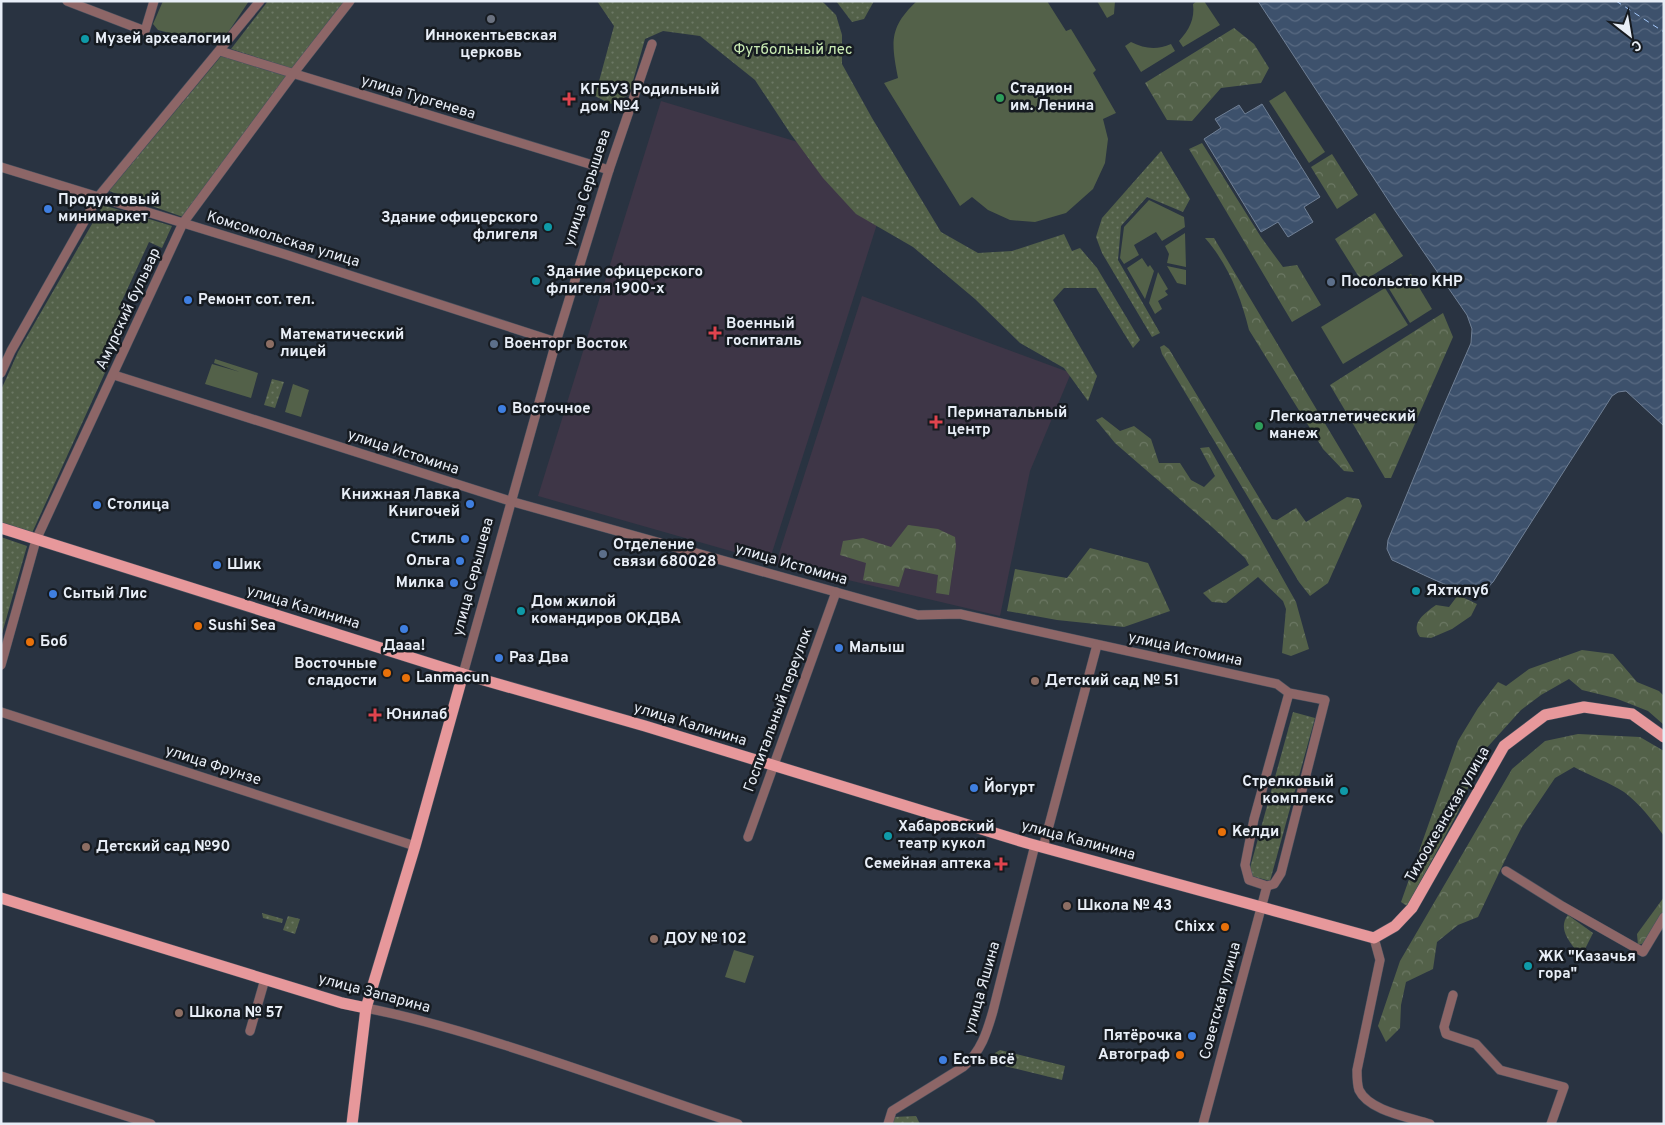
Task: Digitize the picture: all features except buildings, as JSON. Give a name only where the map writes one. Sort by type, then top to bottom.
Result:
[{"type":"main road","name":"улица Калинина","points":[[1,528],[463,674],[645,726],[1039,847],[1374,938]]},
{"type":"main road","name":"улица Серышева","points":[[352,1124],[366,1008],[416,846],[463,674]]},
{"type":"main road","name":"Тихоокеанская улица","points":[[1374,938],[1395,926],[1412,908],[1504,746],[1545,715],[1584,707],[1632,714],[1664,737]]},
{"type":"main road","name":"улица Запарина","points":[[1,898],[366,1008]]},
{"type":"street","points":[[69,2],[145,31],[154,1]]},
{"type":"street","points":[[1,373],[11,351],[98,197],[260,1]]},
{"type":"street","name":"Амурский бульвар","points":[[1,666],[36,540],[183,223],[293,74],[350,1]]},
{"type":"street","name":"улица Серышева","points":[[463,674],[556,342],[609,170],[652,44]]},
{"type":"street","name":"улица Тургенева","points":[[220,51],[609,170]]},
{"type":"street","name":"Комсомольская улица","points":[[1,167],[556,342]]},
{"type":"street","name":"улица Истомина","points":[[114,375],[510,501],[918,615],[960,614],[1277,684],[1289,693],[1325,700]]},
{"type":"street","name":"Госпитальный переулок","points":[[748,837],[836,592]]},
{"type":"street","name":"улица Яшина","points":[[888,1124],[892,1111],[971,1061],[986,1036],[1097,644]]},
{"type":"street","points":[[1267,886],[1249,880],[1245,865],[1254,819],[1289,693]]},
{"type":"street","name":"Советская улица","points":[[1203,1124],[1260,906],[1267,886],[1274,884],[1281,873],[1325,700]]},
{"type":"street","name":"улица Фрунзе","points":[[1,712],[416,846]]},
{"type":"street","points":[[1506,871],[1553,901],[1642,952],[1664,917]]},
{"type":"street","points":[[1374,938],[1380,960],[1357,1070],[1358,1088],[1364,1098],[1376,1107],[1430,1124]]},
{"type":"street","points":[[250,1031],[265,979]]},
{"type":"street","points":[[1453,995],[1444,1027],[1446,1034],[1476,1044],[1500,1070],[1564,1087],[1551,1124]]},
{"type":"street","name":"улица Запарина","points":[[366,1008],[496,1042],[738,1124]]},
{"type":"street","points":[[1,1076],[150,1124]]},
{"type":"shaded area","name":"Военный госпиталь","points":[[661,101],[894,171],[769,562],[538,496]]},
{"type":"shaded area","name":"Перинатальный центр","points":[[862,296],[1071,373],[1030,471],[1000,616],[776,563]]},
{"type":"green space","points":[[163,1],[249,1],[219,46],[158,30],[153,24]]},
{"type":"green space","points":[[268,1],[347,1],[293,69],[231,49]]},
{"type":"green space","name":"Футбольный лес","points":[[597,1],[822,1],[836,15],[842,35],[842,64],[872,118],[941,232],[978,253],[1012,251],[1064,234],[1072,251],[1080,248],[1097,268],[1140,340],[1133,348],[1096,288],[1064,288],[1053,300],[1097,376],[1088,401],[1064,368],[1020,343],[975,299],[913,247],[856,214],[823,178],[755,80],[700,36],[663,31],[645,39],[629,95],[611,104],[595,96],[614,26]]},
{"type":"green space","points":[[836,1],[874,1],[864,19],[852,22]]},
{"type":"green space","name":"Стадион им. Ленина","points":[[917,1],[1047,1],[1066,31],[1071,29],[1096,70],[1093,73],[1116,113],[1103,119],[1108,139],[1105,163],[1093,189],[1066,213],[1035,222],[1010,220],[988,210],[972,197],[960,206],[884,83],[898,78],[894,54],[894,36],[901,19]]},
{"type":"green space","points":[[1097,1],[1115,1],[1114,14],[1107,18]]},
{"type":"green space","points":[[1197,1],[1204,1],[1220,25],[1183,47],[1179,41],[1186,33],[1193,15],[1193,4]]},
{"type":"green space","points":[[1234,28],[1254,44],[1269,68],[1261,83],[1221,88],[1192,121],[1167,120],[1145,83]]},
{"type":"green space","points":[[1131,42],[1151,48],[1171,44],[1175,51],[1141,72],[1125,46]]},
{"type":"green space","points":[[222,55],[287,76],[183,217],[109,191]]},
{"type":"green space","points":[[1285,91],[1325,152],[1309,163],[1269,101]]},
{"type":"green space","points":[[1202,143],[1261,237],[1283,267],[1297,265],[1321,305],[1292,322],[1189,149]]},
{"type":"green space","points":[[1161,151],[1190,199],[1183,212],[1147,197],[1121,226],[1118,260],[1160,333],[1152,337],[1102,253],[1096,237],[1102,218]]},
{"type":"green space","points":[[1332,154],[1358,195],[1337,209],[1311,167]]},
{"type":"green space","points":[[1149,200],[1184,217],[1185,227],[1162,241],[1156,232],[1134,245],[1139,255],[1124,264],[1120,258],[1124,227]]},
{"type":"green space","points":[[103,205],[172,226],[162,248],[149,242],[121,303],[134,309],[32,533],[1,522],[1,390],[18,352]]},
{"type":"green space","points":[[1375,213],[1403,256],[1362,282],[1335,239]]},
{"type":"green space","points":[[1185,233],[1186,267],[1167,263],[1169,254],[1165,246]]},
{"type":"green space","points":[[1205,238],[1214,238],[1354,472],[1344,471],[1323,449],[1249,330],[1233,281]]},
{"type":"green space","points":[[1142,258],[1148,267],[1150,265],[1154,271],[1145,299],[1127,268]]},
{"type":"green space","points":[[1167,266],[1186,270],[1186,285],[1177,283]]},
{"type":"green space","points":[[1158,272],[1168,289],[1165,291],[1168,295],[1158,301],[1162,309],[1155,314],[1149,303]]},
{"type":"green space","points":[[1411,274],[1432,309],[1410,323],[1388,287]]},
{"type":"green space","points":[[1385,288],[1408,325],[1343,364],[1321,327]]},
{"type":"green space","points":[[1443,313],[1453,337],[1391,478],[1385,478],[1330,385]]},
{"type":"green space","points":[[1164,345],[1169,349],[1272,519],[1277,520],[1296,508],[1306,522],[1347,497],[1359,499],[1362,506],[1328,583],[1310,596],[1299,582],[1162,354],[1160,347]]},
{"type":"green space","points":[[215,359],[258,373],[251,398],[205,384],[212,364],[240,372],[214,363]]},
{"type":"green space","points":[[272,379],[284,382],[275,408],[264,405]]},
{"type":"green space","points":[[293,384],[309,390],[301,417],[285,412]]},
{"type":"green space","points":[[1102,417],[1120,431],[1134,426],[1151,439],[1159,463],[1180,463],[1191,480],[1204,487],[1215,476],[1200,448],[1209,447],[1296,602],[1309,649],[1291,656],[1282,653],[1286,609],[1283,601],[1258,577],[1226,603],[1212,602],[1203,593],[1249,565],[1245,558],[1115,443],[1096,420]]},
{"type":"green space","points":[[908,525],[938,529],[955,537],[956,546],[949,595],[936,593],[938,575],[905,568],[899,587],[863,580],[866,563],[840,555],[843,541],[863,538],[891,547]]},
{"type":"green space","points":[[1,537],[27,546],[1,637]]},
{"type":"green space","points":[[1090,548],[1148,563],[1170,611],[1124,627],[1057,620],[1007,611],[1015,569],[1067,578]]},
{"type":"green space","points":[[1458,595],[1477,604],[1471,616],[1452,629],[1431,638],[1420,637],[1417,627],[1423,615],[1436,605],[1449,607]]},
{"type":"green space","points":[[1582,650],[1613,654],[1637,682],[1659,691],[1664,696],[1664,725],[1648,711],[1615,698],[1582,690],[1569,679],[1541,695],[1521,710],[1483,752],[1458,812],[1407,906],[1401,902],[1458,741],[1478,708],[1498,682],[1506,686],[1529,669]]},
{"type":"green space","points":[[1293,712],[1315,718],[1270,881],[1248,875]]},
{"type":"green space","points":[[1578,734],[1640,737],[1664,751],[1664,836],[1635,801],[1612,785],[1574,767],[1555,778],[1522,827],[1478,917],[1458,925],[1437,942],[1433,969],[1406,982],[1401,1005],[1400,1028],[1386,1042],[1378,1026],[1400,961],[1512,769],[1545,741]]},
{"type":"green space","points":[[1664,897],[1664,928],[1651,941],[1638,945],[1637,934]]},
{"type":"green space","points":[[262,913],[283,919],[282,923],[263,918]]},
{"type":"green space","points":[[1568,915],[1593,933],[1581,957],[1565,932],[1564,926]]},
{"type":"green space","points":[[288,916],[300,919],[295,934],[283,930]]},
{"type":"green space","points":[[734,950],[754,956],[745,983],[725,977]]},
{"type":"green space","points":[[1000,1050],[1065,1066],[1062,1080],[996,1064],[993,1059],[995,1053]]},
{"type":"green space","points":[[916,1116],[920,1124],[891,1124],[893,1117]]},
{"type":"water","points":[[1258,1],[1664,1],[1664,426],[1626,391],[1618,392],[1612,396],[1493,582],[1481,592],[1462,590],[1437,581],[1392,560],[1387,549],[1388,540],[1471,343],[1472,329],[1467,315],[1394,209]]},
{"type":"water","points":[[1262,104],[1320,197],[1304,207],[1313,222],[1288,237],[1278,222],[1261,232],[1204,139],[1221,128],[1215,119],[1239,105],[1245,114]]},
{"type":"ferry route","points":[[1616,1],[1664,32]]},
{"type":"place","name":"Иннокентьевская церковь","points":[[491,19]]},
{"type":"place","name":"Музей археалогии","points":[[85,39]]},
{"type":"place","name":"Стадион им. Ленина","points":[[1000,98]]},
{"type":"place","name":"КГБУЗ Родильный дом №4","points":[[569,99]]},
{"type":"place","name":"Продуктовый минимаркет","points":[[48,209]]},
{"type":"place","name":"Здание офицерского флигеля","points":[[548,227]]},
{"type":"place","name":"Здание офицерского флигеля 1900-х","points":[[536,281]]},
{"type":"place","name":"Посольство КНР","points":[[1331,282]]},
{"type":"place","name":"Ремонт сот. тел.","points":[[188,300]]},
{"type":"place","name":"Военный госпиталь","points":[[715,333]]},
{"type":"place","name":"Математический лицей","points":[[270,344]]},
{"type":"place","name":"Военторг Восток","points":[[494,344]]},
{"type":"place","name":"Восточное","points":[[502,409]]},
{"type":"place","name":"Перинатальный центр","points":[[936,422]]},
{"type":"place","name":"Легкоатлетический манеж","points":[[1259,426]]},
{"type":"place","name":"Книжная Лавка Книгочей","points":[[470,504]]},
{"type":"place","name":"Столица","points":[[97,505]]},
{"type":"place","name":"Стиль","points":[[465,539]]},
{"type":"place","name":"Отделение связи 680028","points":[[603,554]]},
{"type":"place","name":"Ольга","points":[[460,561]]},
{"type":"place","name":"Шик","points":[[217,565]]},
{"type":"place","name":"Милка","points":[[454,583]]},
{"type":"place","name":"Яхтклуб","points":[[1416,591]]},
{"type":"place","name":"Сытый Лис","points":[[53,594]]},
{"type":"place","name":"Дом жилой командиров ОКДВА","points":[[521,611]]},
{"type":"place","name":"Sushi Sea","points":[[198,626]]},
{"type":"place","name":"Дааа!","points":[[404,629]]},
{"type":"place","name":"Боб","points":[[30,642]]},
{"type":"place","name":"Малыш","points":[[839,648]]},
{"type":"place","name":"Раз Два","points":[[499,658]]},
{"type":"place","name":"Восточные сладости","points":[[387,673]]},
{"type":"place","name":"Lanmacun","points":[[406,678]]},
{"type":"place","name":"Детский сад № 51","points":[[1035,681]]},
{"type":"place","name":"Юнилаб","points":[[375,715]]},
{"type":"place","name":"Йогурт","points":[[974,788]]},
{"type":"place","name":"Стрелковый комплекс","points":[[1344,791]]},
{"type":"place","name":"Келди","points":[[1222,832]]},
{"type":"place","name":"Хабаровский театр кукол","points":[[888,836]]},
{"type":"place","name":"Детский сад №90","points":[[86,847]]},
{"type":"place","name":"Семейная аптека","points":[[1001,864]]},
{"type":"place","name":"Школа № 43","points":[[1067,906]]},
{"type":"place","name":"Chixx","points":[[1225,927]]},
{"type":"place","name":"ДОУ № 102","points":[[654,939]]},
{"type":"place","name":"ЖК \"Казачья гора\"","points":[[1528,966]]},
{"type":"place","name":"Школа № 57","points":[[179,1013]]},
{"type":"place","name":"Пятёрочка","points":[[1192,1036]]},
{"type":"place","name":"Автограф","points":[[1180,1055]]},
{"type":"place","name":"Есть всё","points":[[943,1060]]}]
